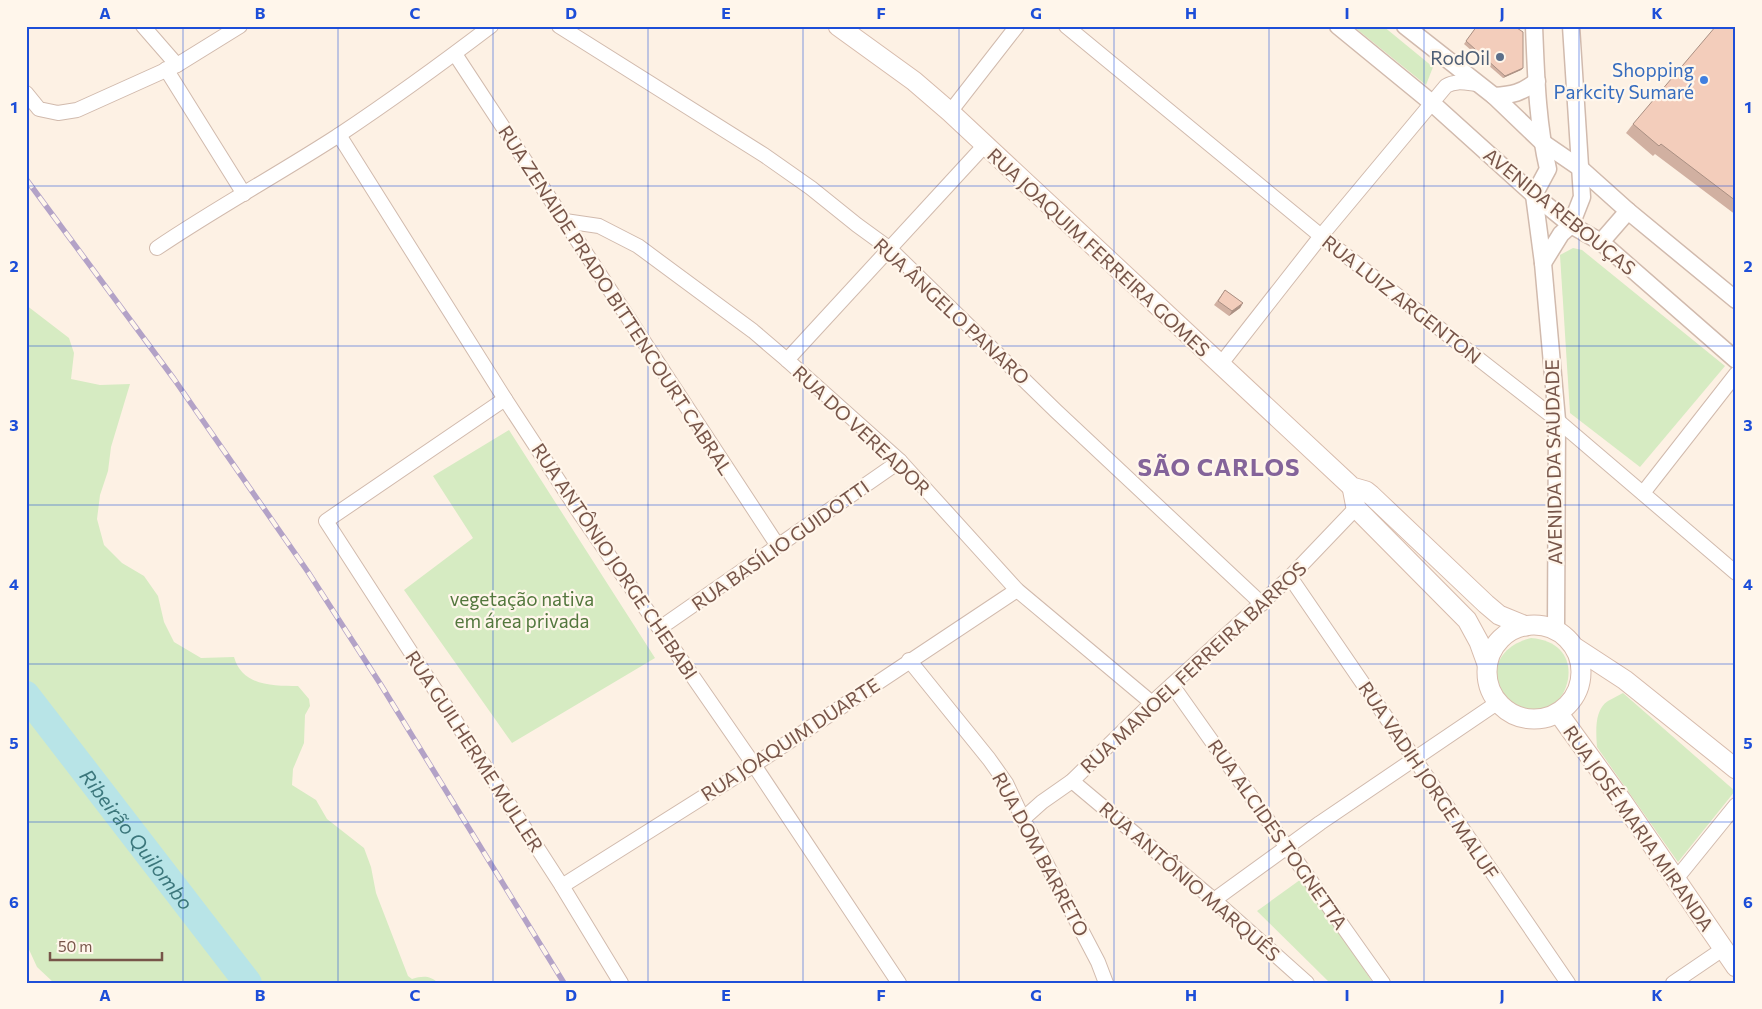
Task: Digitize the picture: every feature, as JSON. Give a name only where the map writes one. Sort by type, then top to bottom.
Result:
[{"type":"main road","name":"RUA JOAQUIM FERREIRA GOMES","points":[[838,26],[914,81],[950,112],[984,146],[1352,487],[1366,491],[1371,495],[1499,615],[1526,626]]},
{"type":"main road","points":[[1352,487],[1356,508],[1466,620],[1479,642],[1487,664],[1487,678],[1490,691],[1496,703],[1523,719],[1547,718],[1559,714],[1577,690],[1581,676],[1581,662],[1576,648],[1570,640],[1556,630],[1539,625],[1526,626],[1512,631],[1501,640],[1487,664]]},
{"type":"main road","points":[[1576,648],[1625,680],[1736,769]]},
{"type":"main road","name":"RUA JOSÉ MARIA MIRANDA","points":[[1559,714],[1589,754],[1736,967]]},
{"type":"street","points":[[143,26],[172,67],[244,194]]},
{"type":"street","points":[[26,93],[39,109],[58,113],[77,110],[172,67],[240,26]]},
{"type":"street","points":[[157,248],[197,221],[339,135],[455,54],[490,26]]},
{"type":"street","name":"RUA ÂNGELO PANARO","points":[[559,26],[764,155],[811,188],[890,249],[1056,411],[1262,604]]},
{"type":"street","points":[[950,112],[1016,26]]},
{"type":"street","name":"RUA LUIZ ARGENTON","points":[[1066,26],[1321,236],[1556,420],[1736,573]]},
{"type":"street","name":"AVENIDA REBOUÇAS","points":[[1338,26],[1432,103],[1534,195],[1572,225],[1601,242],[1736,360]]},
{"type":"street","points":[[1405,26],[1494,96],[1542,142],[1580,168],[1628,211],[1736,300]]},
{"type":"street","points":[[1534,26],[1542,142],[1548,169],[1534,195]]},
{"type":"street","points":[[1544,263],[1561,234],[1572,225],[1582,197],[1571,26]]},
{"type":"street","name":"RUA ZENAIDE PRADO BITTENCOURT CABRAL","points":[[455,54],[778,546]]},
{"type":"street","points":[[1494,96],[1512,96],[1525,91],[1537,81]]},
{"type":"street","points":[[1220,365],[1321,236],[1446,86],[1452,82],[1478,84]]},
{"type":"street","name":"RUA ANTÔNIO JORGE CHEBABI","points":[[339,135],[505,399],[581,514],[754,764],[899,983]]},
{"type":"street","points":[[787,360],[984,146]]},
{"type":"street","name":"AVENIDA DA SAUDADE","points":[[1534,195],[1544,263],[1556,420],[1556,630]]},
{"type":"street","points":[[1601,242],[1628,211]]},
{"type":"street","name":"RUA DO VEREADOR","points":[[565,222],[599,226],[638,246],[753,331],[900,461],[1016,590],[1152,703]]},
{"type":"street","points":[[1643,493],[1736,374]]},
{"type":"street","name":"RUA GUILHERME MULLER","points":[[505,399],[326,522],[562,886],[621,983]]},
{"type":"street","name":"RUA BASÍLIO GUIDOTTI","points":[[660,628],[900,461]]},
{"type":"street","name":"RUA MANOEL FERREIRA BARROS","points":[[1023,819],[1042,802],[1072,781],[1152,703],[1262,604],[1356,508]]},
{"type":"street","name":"RUA VADIH JORGE MALUF","points":[[1290,577],[1568,983]]},
{"type":"street","name":"RUA JOAQUIM DUARTE","points":[[562,886],[754,764],[1016,590]]},
{"type":"street","name":"RUA DOM BARRETO","points":[[909,660],[1006,783],[1098,962],[1106,983]]},
{"type":"street","name":"RUA ALCIDES TOGNETTA","points":[[1172,685],[1383,983]]},
{"type":"street","points":[[1214,900],[1496,703]]},
{"type":"street","name":"RUA ANTÔNIO MARQUÊS","points":[[1072,781],[1214,900],[1307,983]]},
{"type":"street","points":[[1676,879],[1736,805]]},
{"type":"street","points":[[1673,983],[1723,949]]},
{"type":"green space","points":[[1353,26],[1383,26],[1433,67],[1426,85]]},
{"type":"green space","points":[[1573,248],[1582,250],[1725,366],[1640,467],[1570,413],[1560,255]]},
{"type":"green space","points":[[26,305],[69,338],[74,353],[71,379],[100,385],[130,384],[111,447],[108,471],[100,495],[97,519],[104,545],[122,563],[144,576],[158,596],[164,622],[174,642],[201,658],[234,657],[238,667],[251,679],[279,686],[298,686],[309,699],[310,706],[305,715],[304,743],[293,769],[292,785],[316,800],[327,819],[364,848],[371,867],[376,893],[408,976],[412,979],[429,977],[438,983],[54,983],[37,967],[26,943]]},
{"type":"green space","name":"vegetação nativa em área privada","points":[[509,430],[655,658],[512,743],[404,590],[473,538],[433,476]]},
{"type":"green space","points":[[1531,638],[1551,643],[1563,654],[1568,668],[1567,684],[1560,697],[1550,707],[1535,712],[1519,708],[1511,702],[1500,689],[1497,680],[1498,663],[1502,656],[1514,645]]},
{"type":"green space","points":[[1623,693],[1735,791],[1678,862],[1597,747],[1597,722],[1600,710],[1608,701]]},
{"type":"green space","points":[[1304,877],[1373,983],[1330,983],[1257,911]]},
{"type":"building","name":"RodOil","points":[[1477,26],[1514,26],[1523,32],[1523,68],[1505,76],[1466,41]]},
{"type":"building","name":"Shopping Parkcity Sumaré","points":[[1716,26],[1736,26],[1736,201],[1661,144],[1659,146],[1633,124]]},
{"type":"building","points":[[1225,290],[1243,303],[1232,311],[1218,301]]},
{"type":"waterway","name":"Ribeirão Quilombo","points":[[26,695],[248,983]]},
{"type":"railway","points":[[26,179],[174,379],[308,572],[381,685],[564,983]]},
{"type":"place","name":"RodOil","points":[[1500,57]]},
{"type":"place","name":"Shopping Parkcity Sumaré","points":[[1704,80]]},
{"type":"district","name":"SÃO CARLOS","points":[[1219,466]]}]
